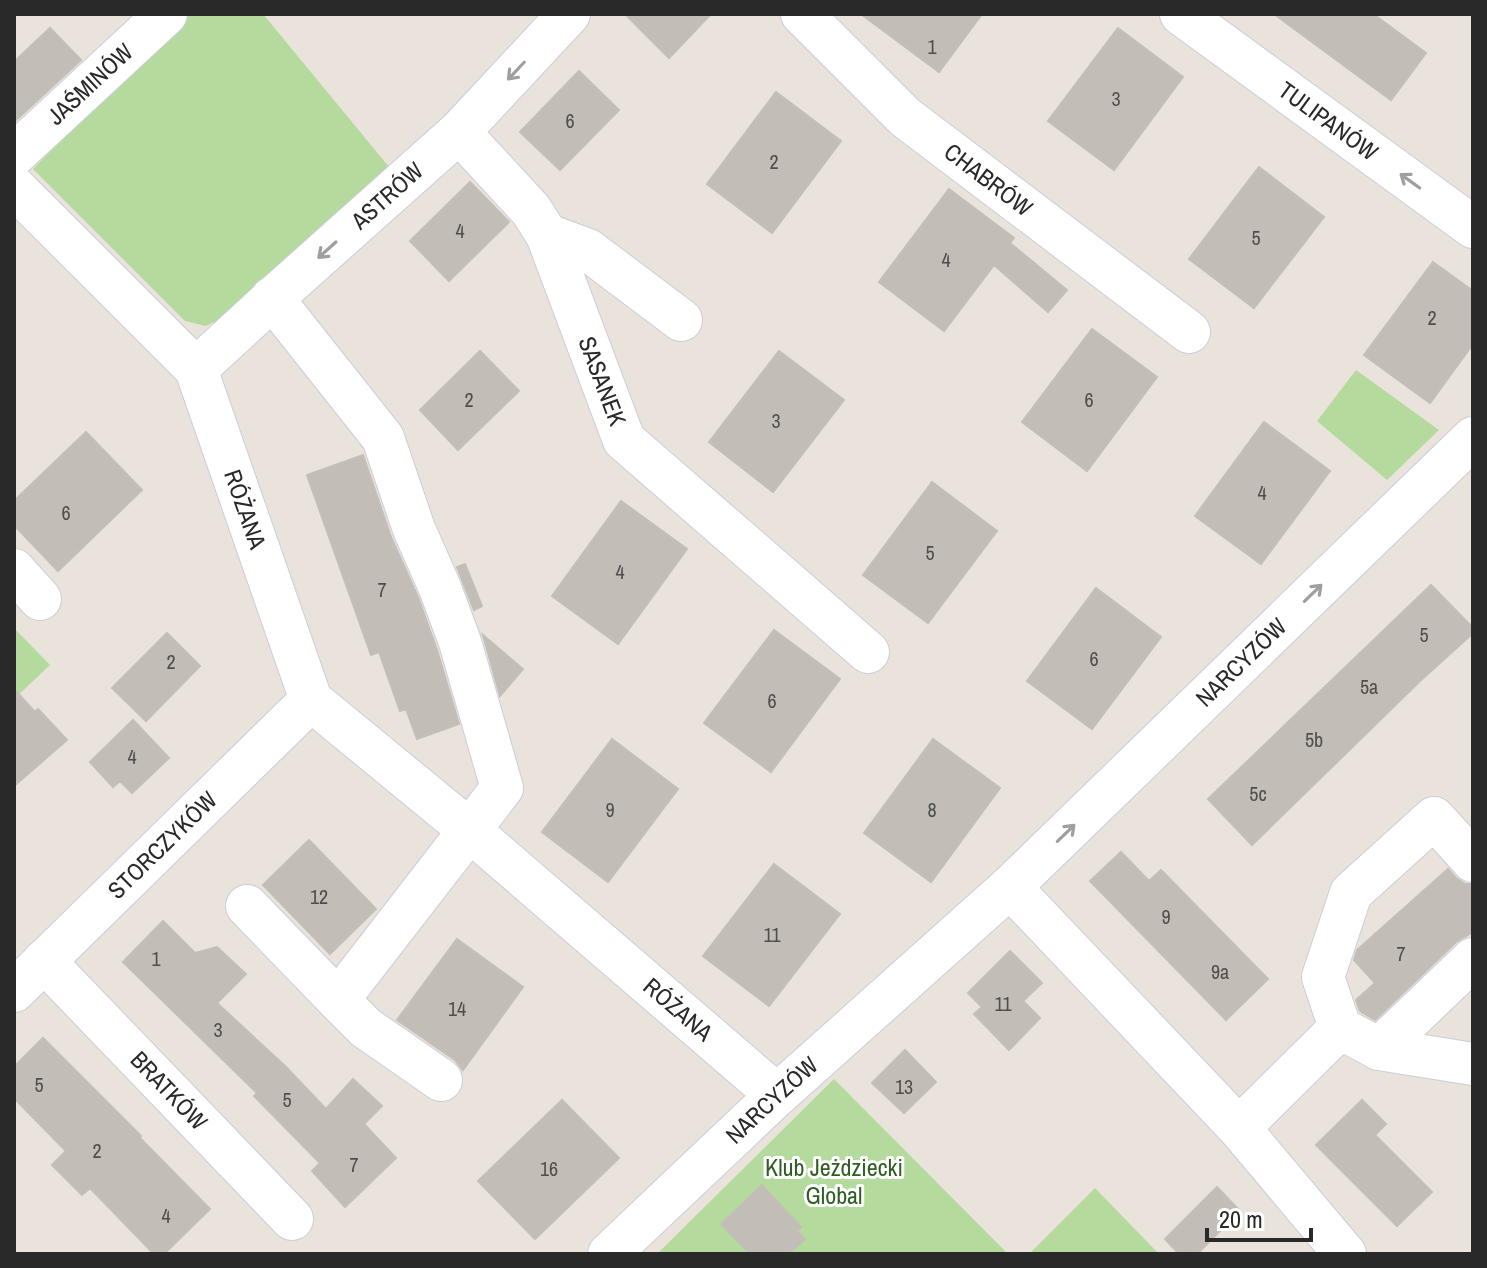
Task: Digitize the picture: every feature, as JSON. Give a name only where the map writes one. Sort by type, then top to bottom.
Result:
[{"type":"street","name":"JAŚMINÓW","points":[[14,155],[166,14]]},
{"type":"street","name":"ASTRÓW","points":[[196,369],[459,132],[569,14]]},
{"type":"street","name":"CHABRÓW","points":[[802,14],[905,117],[1189,332]]},
{"type":"street","name":"TULIPANÓW","points":[[1181,14],[1473,227]]},
{"type":"street","name":"SASANEK","points":[[459,132],[531,210],[547,235],[624,440],[868,652]]},
{"type":"street","name":"RÓŻANA","points":[[14,187],[196,369],[311,700],[468,829],[777,1095]]},
{"type":"street","points":[[547,235],[588,250],[681,320]]},
{"type":"street","points":[[272,298],[383,438],[414,529],[460,642],[502,788],[338,1000]]},
{"type":"street","name":"NARCYZÓW","points":[[609,1254],[777,1095],[1010,887],[1467,456]]},
{"type":"street","name":"STORCZYKÓW","points":[[14,991],[311,700]]},
{"type":"street","points":[[1473,861],[1434,818],[1351,893],[1323,977],[1340,1028],[1379,1049],[1473,1064]]},
{"type":"street","points":[[1010,887],[1239,1128],[1345,1254]]},
{"type":"street","points":[[247,906],[366,1028],[441,1080]]},
{"type":"street","points":[[1379,1049],[1473,959]]},
{"type":"street","name":"BRATKÓW","points":[[44,961],[292,1219]]},
{"type":"street","points":[[1239,1128],[1340,1028]]},
{"type":"green space","points":[[187,14],[263,14],[389,167],[225,317],[206,326],[185,321],[33,169]]},
{"type":"green space","points":[[1356,370],[1439,430],[1387,480],[1317,421]]},
{"type":"green space","points":[[14,628],[50,665],[14,699]]},
{"type":"green space","name":"Klub Jeżdziecki Global","points":[[834,1079],[1008,1254],[657,1254]]},
{"type":"green space","points":[[1095,1188],[1159,1254],[1029,1254]]},
{"type":"building","points":[[625,14],[711,14],[669,58]]},
{"type":"building","points":[[861,14],[982,14],[939,72]]},
{"type":"building","points":[[1274,14],[1373,14],[1426,53],[1391,100]]},
{"type":"building","points":[[50,28],[81,60],[14,122],[14,62]]},
{"type":"building","points":[[1118,28],[1183,77],[1114,170],[1048,121]]},
{"type":"building","points":[[579,71],[619,110],[560,170],[520,132]]},
{"type":"building","points":[[776,92],[841,141],[772,233],[707,184]]},
{"type":"building","points":[[1259,167],[1324,217],[1254,308],[1189,259]]},
{"type":"building","points":[[470,182],[509,222],[449,281],[410,241]]},
{"type":"building","points":[[949,189],[1014,238],[1010,243],[1067,290],[1048,312],[994,265],[944,331],[879,282]]},
{"type":"building","points":[[1433,262],[1473,291],[1473,344],[1430,403],[1364,355]]},
{"type":"building","points":[[1092,329],[1157,377],[1087,471],[1022,422]]},
{"type":"building","points":[[480,351],[519,391],[458,450],[420,410]]},
{"type":"building","points":[[779,351],[844,400],[773,492],[709,442]]},
{"type":"building","points":[[1264,422],[1330,471],[1261,564],[1195,516]]},
{"type":"building","points":[[86,432],[142,490],[58,571],[14,525],[14,501]]},
{"type":"building","points":[[363,455],[391,537],[437,650],[459,724],[417,739],[406,709],[400,711],[379,652],[371,655],[307,475]]},
{"type":"building","points":[[932,482],[997,531],[928,623],[863,575]]},
{"type":"building","points":[[621,501],[687,549],[618,644],[552,596]]},
{"type":"building","points":[[465,564],[482,606],[474,610],[457,567]]},
{"type":"building","points":[[1431,585],[1473,628],[1473,633],[1252,845],[1208,799]]},
{"type":"building","points":[[1096,588],[1161,637],[1092,729],[1027,681]]},
{"type":"building","points":[[774,630],[840,679],[771,772],[704,723]]},
{"type":"building","points":[[167,633],[200,666],[146,721],[112,688]]},
{"type":"building","points":[[483,635],[523,669],[500,696]]},
{"type":"building","points":[[14,689],[67,740],[14,786]]},
{"type":"building","points":[[133,720],[169,758],[132,793],[120,781],[113,787],[90,762]]},
{"type":"building","points":[[612,739],[678,789],[608,882],[542,832]]},
{"type":"building","points":[[933,739],[1000,788],[931,882],[864,833]]},
{"type":"building","points":[[309,840],[376,909],[330,954],[263,885]]},
{"type":"building","points":[[1121,852],[1149,881],[1161,870],[1268,979],[1226,1020],[1090,881]]},
{"type":"building","points":[[774,864],[840,914],[769,1006],[703,956]]},
{"type":"building","points":[[1448,869],[1465,884],[1473,884],[1473,932],[1456,942],[1375,1020],[1360,1011],[1356,1000],[1375,983],[1354,960],[1357,950]]},
{"type":"building","points":[[163,921],[195,953],[217,947],[246,974],[217,1003],[326,1109],[353,1079],[382,1106],[364,1124],[396,1158],[345,1207],[312,1171],[320,1163],[254,1096],[257,1093],[123,962]]},
{"type":"building","points":[[457,939],[523,987],[463,1070],[455,1060],[397,1020]]},
{"type":"building","points":[[1010,951],[1042,983],[1023,1001],[1040,1018],[1009,1050],[974,1014],[982,1007],[968,993]]},
{"type":"building","points":[[43,1038],[210,1209],[164,1254],[154,1254],[90,1188],[82,1195],[52,1165],[66,1151],[14,1098],[14,1067]]},
{"type":"building","points":[[905,1050],[936,1082],[904,1113],[872,1083]]},
{"type":"building","points":[[562,1100],[619,1158],[535,1239],[478,1181]]},
{"type":"building","points":[[1362,1100],[1386,1124],[1375,1135],[1432,1192],[1397,1226],[1316,1145]]},
{"type":"building","points":[[762,1185],[801,1227],[797,1231],[805,1239],[789,1254],[750,1254],[721,1224]]},
{"type":"building","points":[[1217,1187],[1240,1211],[1197,1254],[1179,1254],[1165,1239]]}]
